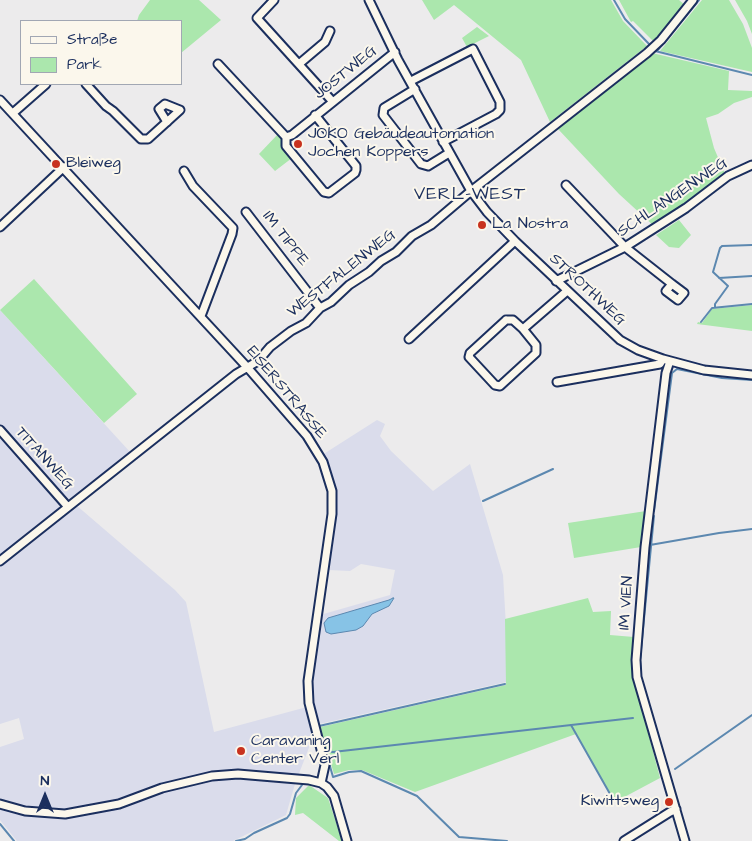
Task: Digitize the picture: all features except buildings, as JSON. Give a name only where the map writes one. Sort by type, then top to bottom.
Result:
[{"type":"street","points":[[274,0],[257,18],[333,102]]},
{"type":"street","name":"STROTHWEG","points":[[369,0],[470,191],[515,241],[620,340],[638,350],[704,370],[752,375]]},
{"type":"street","name":"WESTFALENWEG","points":[[0,561],[247,367],[258,361],[270,347],[306,322],[320,308],[332,302],[349,285],[396,252],[412,236],[431,224],[470,191],[647,53],[693,0]]},
{"type":"street","points":[[298,64],[325,42],[330,31]]},
{"type":"street","points":[[411,81],[473,49],[500,102],[500,110],[496,114],[443,142]]},
{"type":"street","name":"JOSTWEG","points":[[286,137],[292,135],[395,52]]},
{"type":"street","name":"JOSTWEG","points":[[218,64],[286,137],[286,146],[324,192],[329,193],[355,173],[356,166],[315,116]]},
{"type":"street","points":[[13,113],[45,85]]},
{"type":"street","points":[[87,85],[141,139],[148,139],[167,122]]},
{"type":"street","points":[[415,89],[384,108],[383,115],[422,164],[428,166],[449,153]]},
{"type":"street","name":"EISERSTRASSE","points":[[0,100],[247,367],[307,436],[323,462],[332,491],[331,522],[308,681],[310,703],[325,765],[321,783]]},
{"type":"street","name":"SCHLANGENWEG","points":[[556,281],[625,247],[686,208],[728,176],[752,164]]},
{"type":"street","points":[[0,225],[64,167]]},
{"type":"street","points":[[184,171],[193,186],[233,228],[200,316]]},
{"type":"street","points":[[566,185],[625,247],[672,284]]},
{"type":"street","name":"IM TIPPE","points":[[246,212],[320,308]]},
{"type":"street","points":[[409,339],[515,241]]},
{"type":"street","points":[[523,329],[567,291]]},
{"type":"street","points":[[506,320],[513,320],[523,329],[536,345],[536,353],[500,386],[495,385],[470,357],[470,353],[506,320]]},
{"type":"street","points":[[557,382],[660,364],[667,360]]},
{"type":"street","name":"IM VIEN","points":[[667,360],[646,538],[636,660],[637,677],[685,841]]},
{"type":"street","name":"TITANWEG","points":[[0,430],[68,506]]},
{"type":"street","points":[[0,804],[25,811],[65,814],[119,804],[162,788],[192,780],[229,775],[309,780],[321,783],[334,796],[346,841]]},
{"type":"street","points":[[624,841],[676,809]]},
{"type":"shaded area","points":[[0,310],[131,453],[72,499],[67,499],[0,425]]},
{"type":"shaded area","points":[[377,420],[385,424],[380,436],[391,451],[433,491],[470,464],[503,575],[507,643],[506,682],[319,724],[312,699],[311,679],[320,615],[390,595],[395,570],[361,564],[350,571],[328,570],[337,509],[333,483],[322,455]]},
{"type":"shaded area","points":[[0,436],[59,501],[59,508],[0,555]]},
{"type":"shaded area","points":[[76,505],[175,590],[186,602],[214,732],[307,707],[313,737],[295,784],[286,815],[233,841],[17,841],[0,820],[0,747],[24,739],[19,718],[0,724],[0,566]]},
{"type":"green space","points":[[150,0],[199,0],[221,20],[182,52],[182,20],[137,20]]},
{"type":"green space","points":[[422,0],[611,0],[623,21],[647,46],[550,122],[521,60],[454,5],[434,20]]},
{"type":"green space","points":[[619,0],[679,0],[685,5],[653,41],[633,21],[631,22]]},
{"type":"green space","points":[[702,0],[729,0],[743,24],[752,48],[752,72],[660,51]]},
{"type":"green space","points":[[735,0],[752,0],[752,34],[747,21]]},
{"type":"green space","points":[[477,27],[489,36],[467,47],[462,38]]},
{"type":"green space","points":[[652,53],[729,71],[728,90],[752,91],[752,97],[734,103],[718,114],[706,118],[714,148],[725,174],[684,207],[655,227],[619,194],[558,129]]},
{"type":"green space","points":[[278,134],[283,139],[292,158],[275,171],[259,154]]},
{"type":"green space","points":[[679,220],[691,235],[679,248],[669,247],[656,235]]},
{"type":"green space","points":[[34,279],[137,394],[104,423],[0,310]]},
{"type":"green space","points":[[752,305],[752,331],[697,324],[698,322],[702,323],[712,309]]},
{"type":"green space","points":[[646,511],[641,547],[574,558],[568,523]]},
{"type":"green space","points":[[588,598],[593,612],[611,611],[610,635],[634,637],[632,661],[634,679],[660,778],[615,802],[576,734],[415,792],[362,770],[349,770],[334,774],[320,727],[506,685],[505,619]]},
{"type":"green space","points":[[309,785],[328,798],[342,841],[339,841],[303,813],[295,815],[296,798]]},
{"type":"water","points":[[394,598],[389,606],[372,614],[363,626],[356,630],[331,634],[326,632],[324,623],[328,618]]},
{"type":"waterway","points":[[614,0],[625,19],[650,45]]},
{"type":"waterway","points":[[657,51],[699,0]]},
{"type":"waterway","points":[[655,51],[752,75]]},
{"type":"waterway","points":[[715,307],[715,304],[728,286],[713,272],[720,248],[722,246],[752,245]]},
{"type":"waterway","points":[[719,278],[752,276]]},
{"type":"waterway","points":[[701,322],[712,308],[752,304]]},
{"type":"waterway","points":[[654,511],[672,373],[677,369],[722,378],[752,380]]},
{"type":"waterway","points":[[483,501],[553,469]]},
{"type":"waterway","points":[[654,516],[640,660],[641,678],[667,766]]},
{"type":"waterway","points":[[650,545],[752,529]]},
{"type":"waterway","points":[[319,726],[505,684]]},
{"type":"waterway","points":[[675,769],[752,715]]},
{"type":"waterway","points":[[326,751],[333,752],[633,718]]},
{"type":"waterway","points":[[318,724],[333,777],[349,772],[361,771],[417,796],[459,837],[507,841]]},
{"type":"waterway","points":[[571,725],[614,801]]},
{"type":"waterway","points":[[669,774],[689,841]]},
{"type":"waterway","points":[[236,841],[245,839],[287,818],[296,793],[302,785]]},
{"type":"waterway","points":[[0,824],[14,841]]},
{"type":"place","name":"JOKO Gebäudeautomation Jochen Koppers","points":[[298,144]]},
{"type":"place","name":"Bleiweg","points":[[56,164]]},
{"type":"place","name":"La Nostra","points":[[482,225]]},
{"type":"place","name":"Caravaning Center Verl","points":[[241,751]]},
{"type":"place","name":"Kiwittsweg","points":[[669,802]]},
{"type":"district","name":"VERL-WEST","points":[[470,195]]}]
